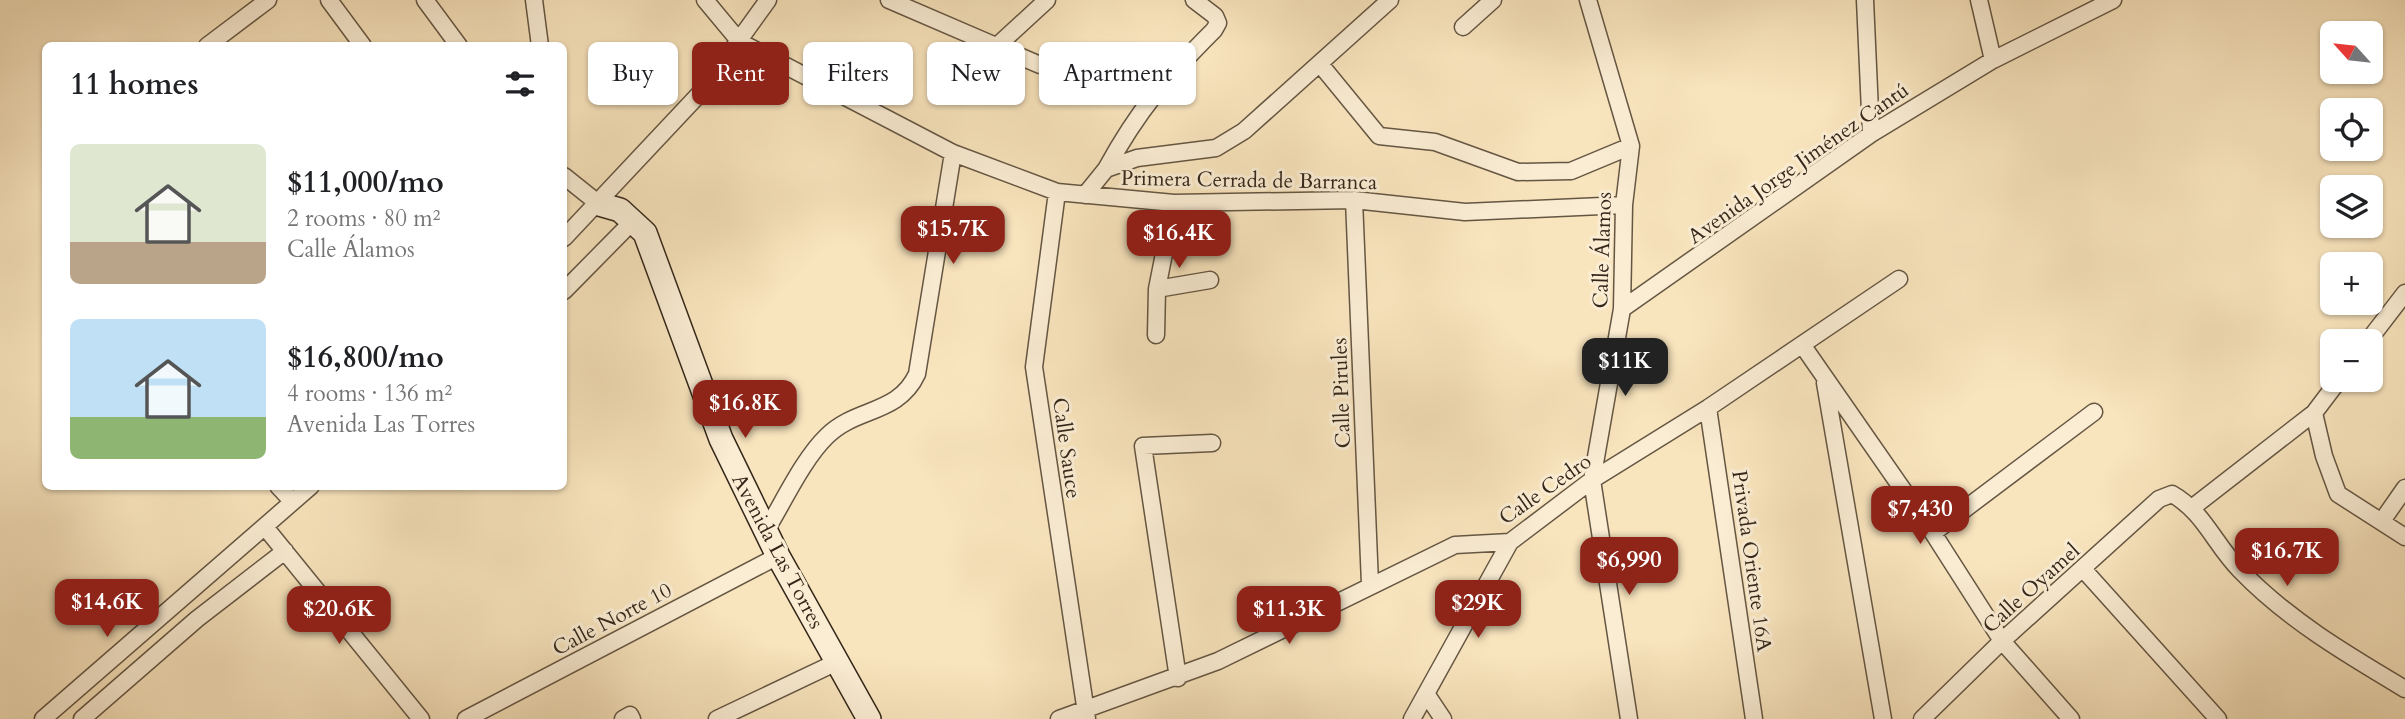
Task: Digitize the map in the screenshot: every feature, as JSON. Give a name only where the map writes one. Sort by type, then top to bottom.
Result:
[{"type":"main road","name":"Avenida Las Torres","points":[[599,204],[620,210],[645,233],[721,439],[765,532],[869,719]]},
{"type":"street","points":[[211,42],[268,0]]},
{"type":"street","points":[[330,0],[360,42]]},
{"type":"street","points":[[425,0],[456,42]]},
{"type":"street","points":[[534,0],[539,42]]},
{"type":"street","points":[[705,0],[740,42],[768,0]]},
{"type":"street","points":[[1001,42],[1047,0]]},
{"type":"street","points":[[1463,27],[1493,0]]},
{"type":"street","points":[[1320,64],[1378,136],[1435,142],[1518,172],[1571,171],[1631,146],[1588,0]]},
{"type":"street","points":[[1865,0],[1871,134]]},
{"type":"street","points":[[1979,0],[1993,60]]},
{"type":"street","points":[[2073,0],[2076,17]]},
{"type":"street","name":"Avenida Jorge Jiménez Cantú","points":[[1622,309],[1871,134],[1993,60],[2113,0]]},
{"type":"street","points":[[892,1],[985,42]]},
{"type":"street","points":[[1106,169],[1137,158],[1216,148],[1244,131],[1320,64],[1382,2]]},
{"type":"street","points":[[1084,195],[1106,169],[1132,122],[1163,81],[1214,30],[1218,23],[1205,3]]},
{"type":"street","name":"Primera Cerrada de Barranca","points":[[789,68],[953,153],[1057,192],[1174,202],[1354,200],[1465,212],[1623,205]]},
{"type":"street","points":[[567,235],[692,102]]},
{"type":"street","name":"Calle Álamos","points":[[1629,719],[1592,480],[1622,309],[1623,205],[1631,146]]},
{"type":"street","points":[[765,532],[827,435],[866,412],[891,404],[909,391],[917,374],[953,153]]},
{"type":"street","points":[[567,178],[599,204]]},
{"type":"street","name":"Calle Sauce","points":[[1057,192],[1034,367],[1086,715]]},
{"type":"street","name":"Calle Pirules","points":[[1354,200],[1370,584]]},
{"type":"street","points":[[1156,335],[1157,289],[1174,202]]},
{"type":"street","points":[[567,288],[633,221]]},
{"type":"street","name":"Calle Cedro","points":[[1059,719],[1086,715],[1178,678],[1455,545],[1510,542],[1592,480],[1803,346],[1899,279]]},
{"type":"street","points":[[1157,289],[1210,280]]},
{"type":"street","points":[[2377,329],[2405,293]]},
{"type":"street","points":[[1803,346],[1933,533],[2003,641],[2071,719]]},
{"type":"street","points":[[1825,380],[1883,719]]},
{"type":"street","points":[[2330,392],[2314,413],[2193,508],[2238,569],[2293,618],[2405,689]]},
{"type":"street","name":"Privada Oriente 16A","points":[[1708,408],[1754,719]]},
{"type":"street","points":[[1933,533],[2094,412]]},
{"type":"street","points":[[2314,413],[2323,456],[2338,494],[2405,537]]},
{"type":"street","points":[[1178,678],[1143,446],[1212,443]]},
{"type":"street","points":[[2382,522],[2405,488]]},
{"type":"street","points":[[282,490],[292,502]]},
{"type":"street","points":[[43,719],[306,490]]},
{"type":"street","name":"Calle Oyamel","points":[[1922,719],[2003,641],[2160,499],[2172,494],[2193,508]]},
{"type":"street","points":[[265,527],[421,719]]},
{"type":"street","points":[[1412,719],[1510,542]]},
{"type":"street","points":[[82,719],[197,619],[285,551]]},
{"type":"street","name":"Calle Norte 10","points":[[466,719],[778,556]]},
{"type":"street","points":[[2083,569],[2218,719]]},
{"type":"street","points":[[194,586],[200,594],[197,619]]},
{"type":"street","points":[[717,719],[837,662]]},
{"type":"street","points":[[1427,695],[1443,719]]},
{"type":"street","points":[[623,719],[630,715],[632,719]]}]
